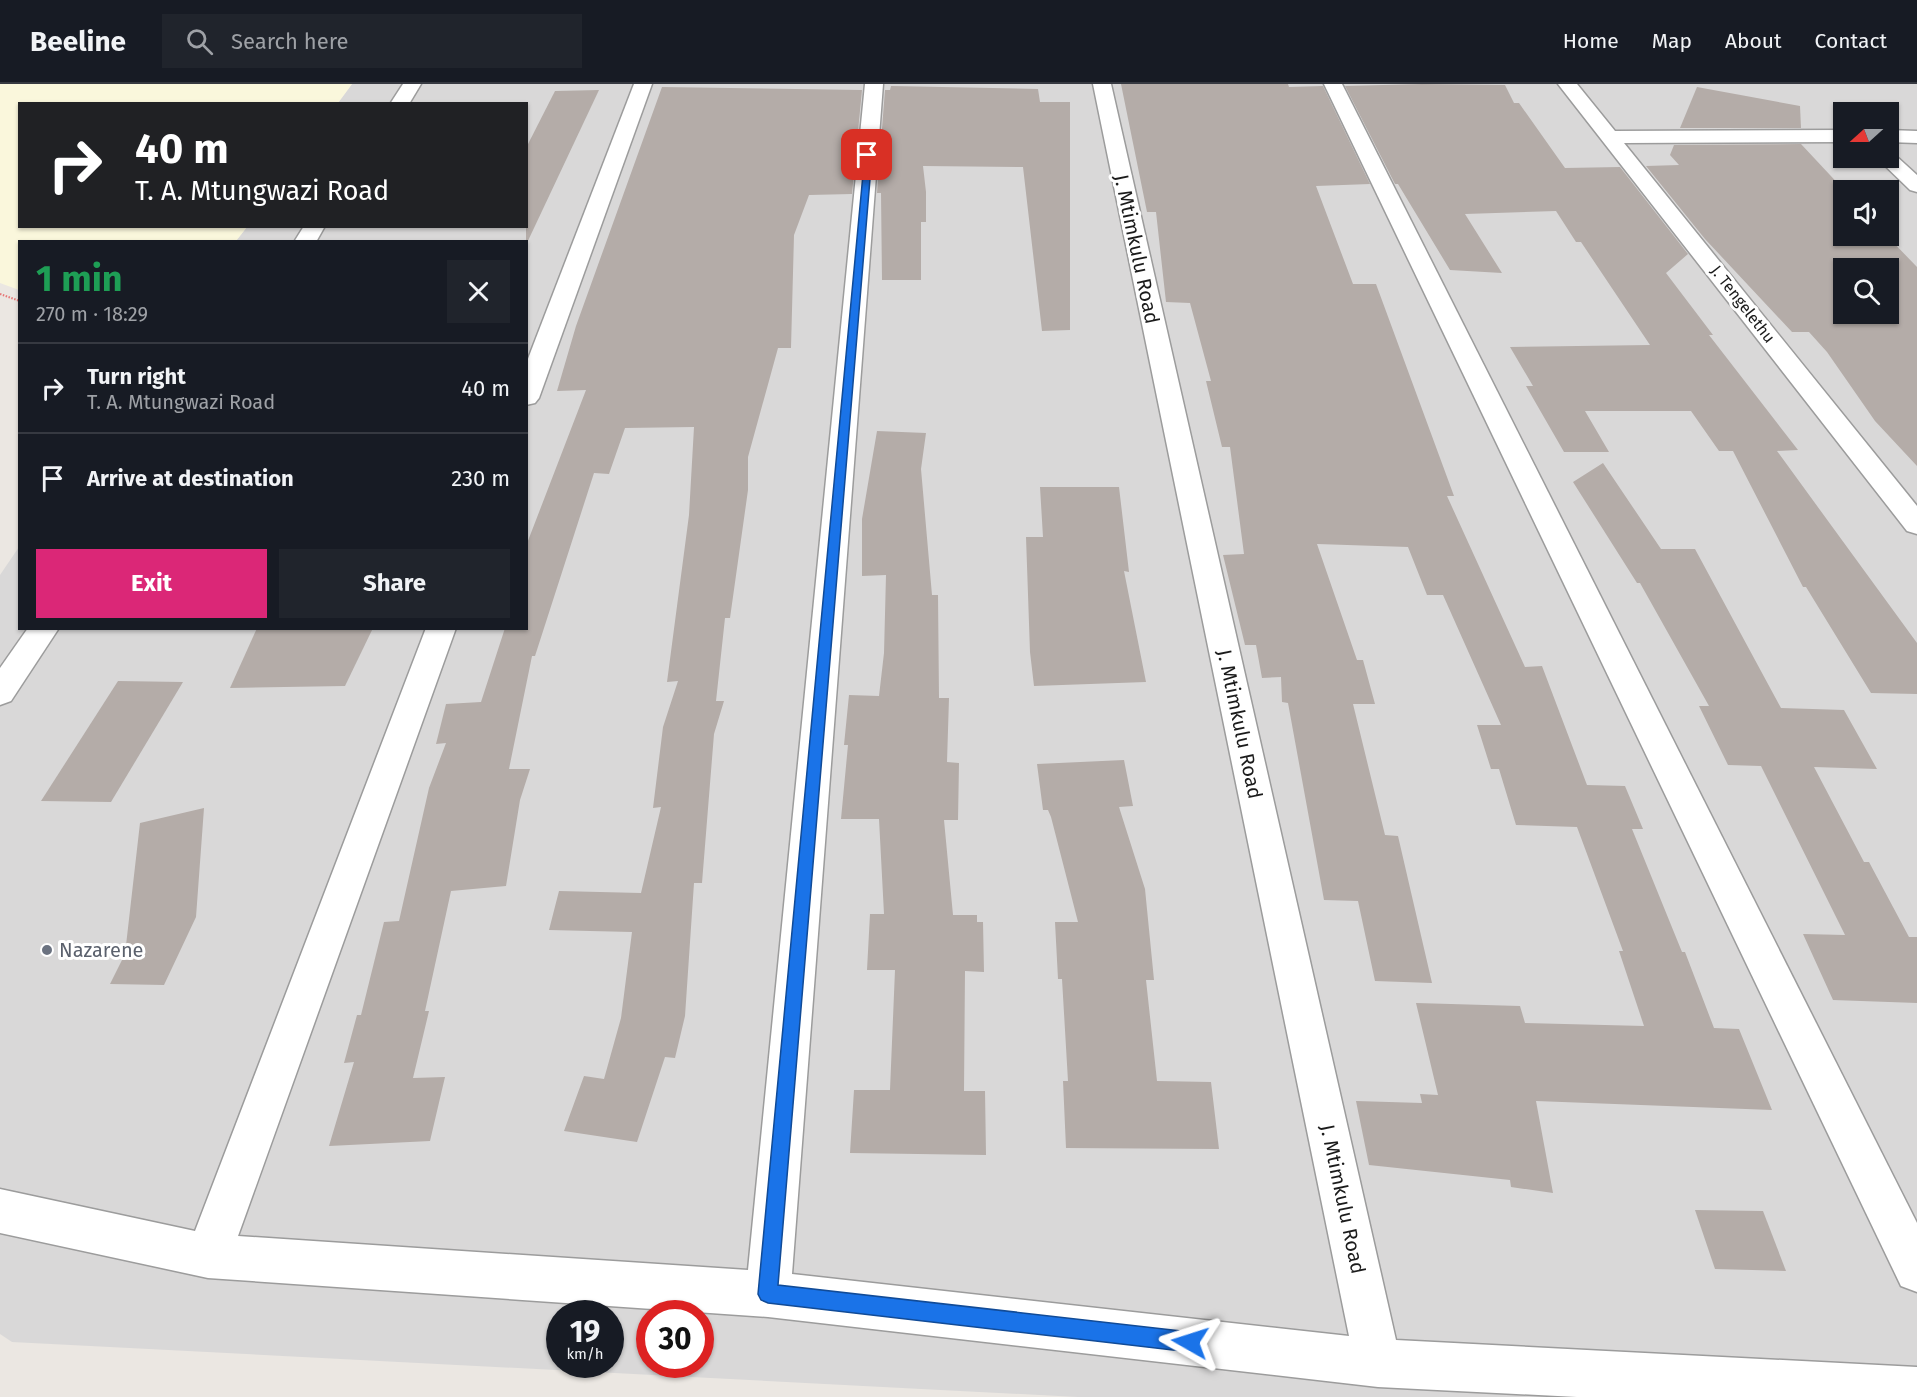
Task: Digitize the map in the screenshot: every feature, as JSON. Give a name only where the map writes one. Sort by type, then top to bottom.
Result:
[{"type":"street","points":[[400,102],[412,84]]},
{"type":"street","points":[[528,393],[643,84]]},
{"type":"street","points":[[768,1294],[874,84]]},
{"type":"street","name":"J. Mtimkulu Road","points":[[1102,84],[1378,1363]]},
{"type":"street","points":[[1333,84],[1917,1270]]},
{"type":"street","name":"J. Tengelethu","points":[[1567,84],[1917,525]]},
{"type":"street","points":[[1611,137],[1833,136]]},
{"type":"street","points":[[1899,136],[1917,137]]},
{"type":"street","points":[[1898,168],[1917,186]]},
{"type":"street","points":[[0,693],[43,630]]},
{"type":"street","points":[[208,1256],[440,630]]},
{"type":"street","points":[[0,1211],[208,1256],[768,1294],[1378,1363],[1917,1391]]},
{"type":"path","points":[[0,294],[18,300]]},
{"type":"shaded area","points":[[0,84],[352,84],[339,102],[18,102],[18,228],[246,228],[237,240],[18,240],[18,290],[0,283]]},
{"type":"shaded area","points":[[352,84],[1917,84],[1917,1397],[1078,1397],[710,1378],[714,1378],[714,1300],[636,1300],[636,1374],[624,1374],[624,1300],[546,1300],[546,1370],[12,1342],[0,1334],[0,575],[18,548],[18,630],[528,630],[528,240],[237,240],[246,228],[528,228],[528,102],[339,102]]},
{"type":"building","points":[[1121,84],[1323,86],[1370,184],[1316,186],[1353,284],[1376,284],[1454,496],[1447,496],[1525,667],[1542,666],[1587,785],[1625,786],[1643,829],[1632,829],[1682,952],[1685,952],[1714,1028],[1739,1029],[1772,1110],[1536,1101],[1553,1193],[1511,1187],[1510,1180],[1369,1165],[1356,1101],[1422,1103],[1420,1094],[1438,1095],[1416,1003],[1520,1006],[1525,1023],[1644,1026],[1619,951],[1623,951],[1577,827],[1516,825],[1499,769],[1491,769],[1477,725],[1501,725],[1443,595],[1427,595],[1408,547],[1317,544],[1357,660],[1363,660],[1375,704],[1353,704],[1385,835],[1398,836],[1432,983],[1375,981],[1358,901],[1324,900],[1288,703],[1282,702],[1281,677],[1262,678],[1256,645],[1245,645],[1223,555],[1244,554],[1230,447],[1222,447],[1206,381],[1211,381],[1190,303],[1166,302],[1156,212],[1147,212]]},
{"type":"building","points":[[1505,85],[1514,103],[1519,103],[1565,168],[1620,167],[1688,254],[1666,273],[1713,335],[1709,335],[1798,450],[1777,451],[1917,643],[1917,694],[1871,693],[1806,587],[1803,587],[1733,451],[1719,451],[1691,411],[1585,411],[1609,452],[1564,452],[1526,386],[1533,386],[1510,347],[1650,345],[1581,242],[1576,242],[1556,211],[1465,214],[1502,273],[1450,270],[1398,184],[1395,184],[1345,86]]},
{"type":"building","points":[[891,86],[1038,89],[1040,102],[1070,102],[1070,330],[1042,331],[1023,167],[923,166],[926,222],[921,222],[921,280],[882,280],[881,193],[877,193],[885,90],[890,90]]},
{"type":"building","points":[[662,87],[862,90],[852,194],[809,195],[794,235],[791,348],[778,348],[748,457],[748,490],[730,618],[725,618],[716,701],[724,701],[714,734],[702,883],[694,883],[685,1016],[675,1058],[665,1057],[637,1142],[564,1131],[584,1076],[604,1079],[621,1018],[632,932],[549,930],[559,891],[641,893],[661,807],[653,808],[663,727],[678,681],[667,682],[689,515],[694,427],[625,428],[609,474],[594,473],[535,656],[532,656],[509,769],[530,769],[520,800],[506,886],[451,891],[425,1011],[429,1011],[413,1078],[445,1077],[430,1141],[329,1146],[354,1062],[344,1063],[357,1015],[361,1015],[384,922],[399,921],[429,788],[446,743],[436,744],[446,704],[481,702],[504,630],[528,630],[528,541],[586,390],[557,391],[576,326]]},
{"type":"building","points":[[1697,87],[1800,106],[1801,128],[1680,128]]},
{"type":"building","points":[[599,90],[528,241],[526,240],[526,228],[528,228],[528,144],[555,91]]},
{"type":"building","points":[[1801,144],[1835,180],[1833,246],[1897,246],[1917,267],[1917,466],[1875,421],[1827,352],[1809,332],[1792,332],[1705,239],[1646,166],[1679,165],[1670,155],[1674,145]]},
{"type":"building","points":[[877,431],[926,433],[921,469],[932,595],[938,595],[939,698],[949,698],[947,762],[959,763],[958,820],[944,820],[953,915],[977,915],[977,922],[983,922],[984,972],[965,971],[964,1091],[985,1091],[986,1155],[850,1153],[854,1090],[890,1090],[895,970],[867,970],[870,914],[884,914],[879,819],[841,819],[848,745],[844,745],[849,695],[879,696],[884,653],[886,575],[862,576],[862,519]]},
{"type":"building","points":[[1603,463],[1661,549],[1695,549],[1781,708],[1844,710],[1877,769],[1814,767],[1864,862],[1869,862],[1909,937],[1917,937],[1917,1003],[1833,1000],[1803,934],[1845,935],[1761,766],[1728,765],[1699,706],[1709,706],[1640,583],[1637,583],[1573,482]]},
{"type":"building","points":[[1040,487],[1119,487],[1129,572],[1124,571],[1146,682],[1034,686],[1030,652],[1026,537],[1043,537]]},
{"type":"building","points":[[256,630],[372,630],[345,686],[230,688]]},
{"type":"building","points":[[118,681],[183,682],[111,802],[41,801]]},
{"type":"building","points":[[1124,760],[1133,806],[1119,807],[1145,889],[1154,980],[1146,980],[1157,1081],[1211,1082],[1219,1149],[1066,1148],[1063,1081],[1068,1081],[1062,979],[1058,979],[1055,922],[1078,922],[1051,817],[1048,810],[1043,810],[1037,764]]},
{"type":"building","points":[[204,808],[196,917],[164,985],[110,984],[125,954],[140,823]]},
{"type":"building","points":[[1695,1210],[1763,1211],[1786,1271],[1715,1269]]},
{"type":"place","name":"Nazarene","points":[[47,950]]},
{"type":"route","points":[[867,155],[768,1294],[1190,1342]]}]
